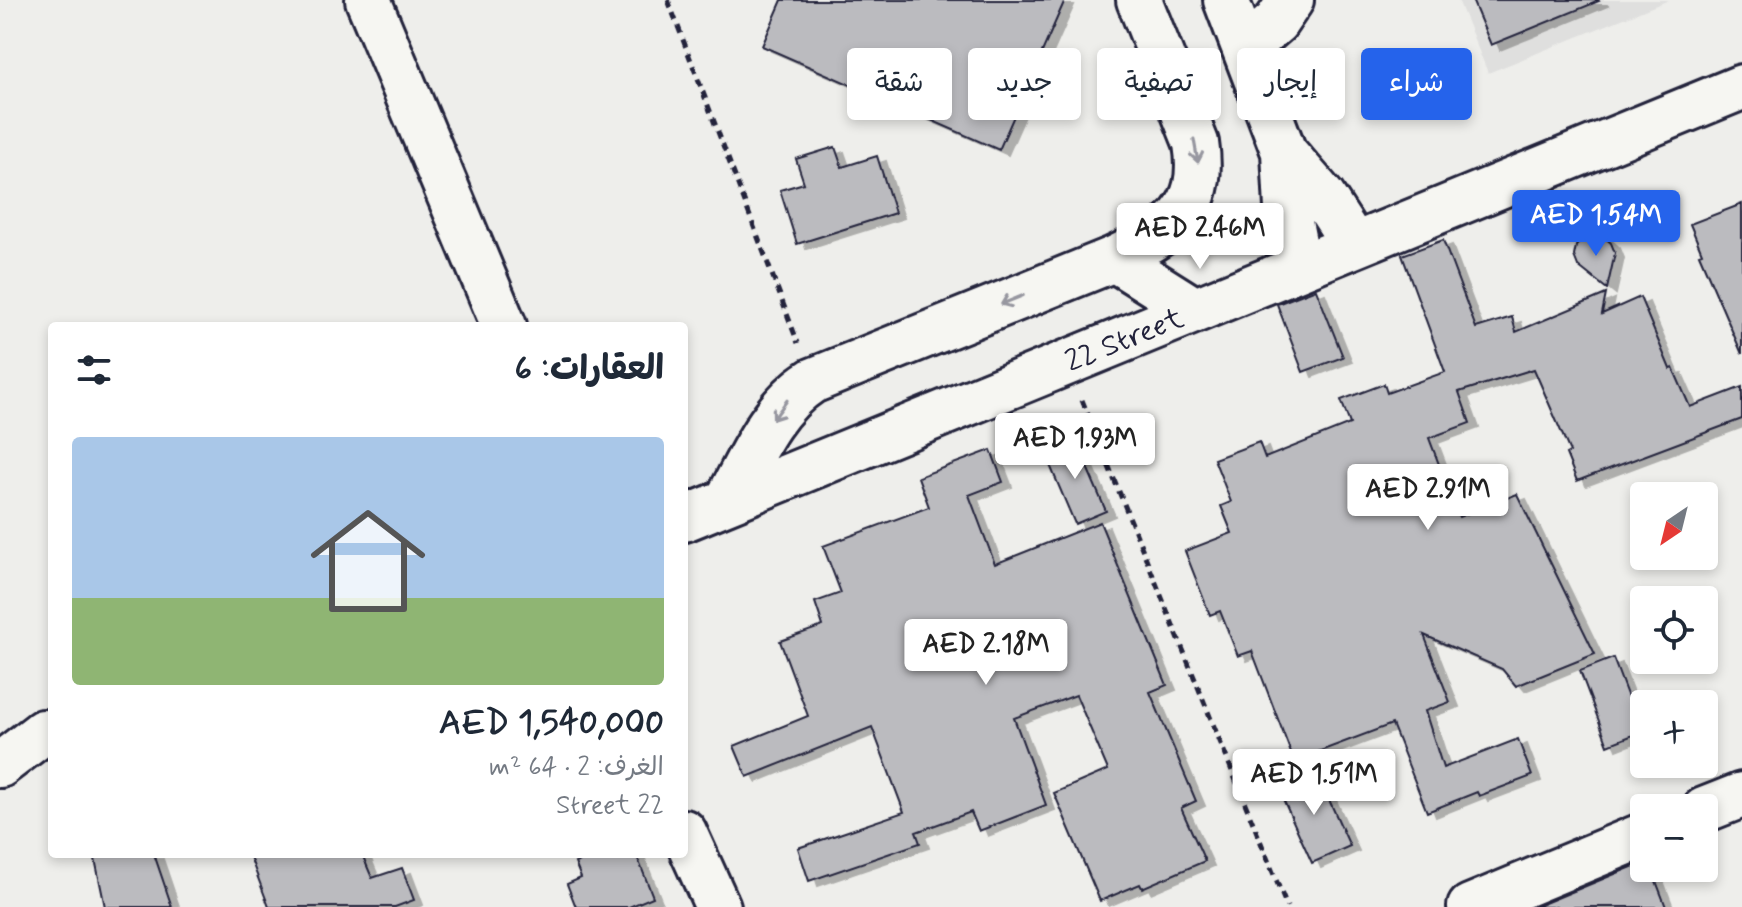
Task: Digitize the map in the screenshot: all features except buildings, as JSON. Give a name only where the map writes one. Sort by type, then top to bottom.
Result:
[{"type":"street","points":[[368,0],[502,322]]},
{"type":"street","points":[[727,501],[776,414],[786,400],[812,381],[1114,259],[1172,227],[1185,213],[1198,182],[1196,143],[1139,0]]},
{"type":"street","points":[[1226,0],[1246,48],[1276,22],[1291,0]]},
{"type":"street","name":"22 Street","points":[[688,517],[1742,87]]},
{"type":"street","points":[[1272,120],[1284,152],[1287,208],[1299,267]]},
{"type":"street","points":[[1284,152],[1323,197],[1354,245]]},
{"type":"street","points":[[1114,259],[1195,310]]},
{"type":"street","points":[[0,745],[48,731]]},
{"type":"street","points":[[0,765],[48,731]]},
{"type":"street","points":[[1718,804],[1742,795]]},
{"type":"street","points":[[688,841],[718,907]]},
{"type":"street","points":[[1470,907],[1630,841]]},
{"type":"path","points":[[668,0],[812,381]]},
{"type":"path","points":[[1067,362],[1287,907]]},
{"type":"shaded area","points":[[1458,0],[1669,0],[1488,73]]}]
